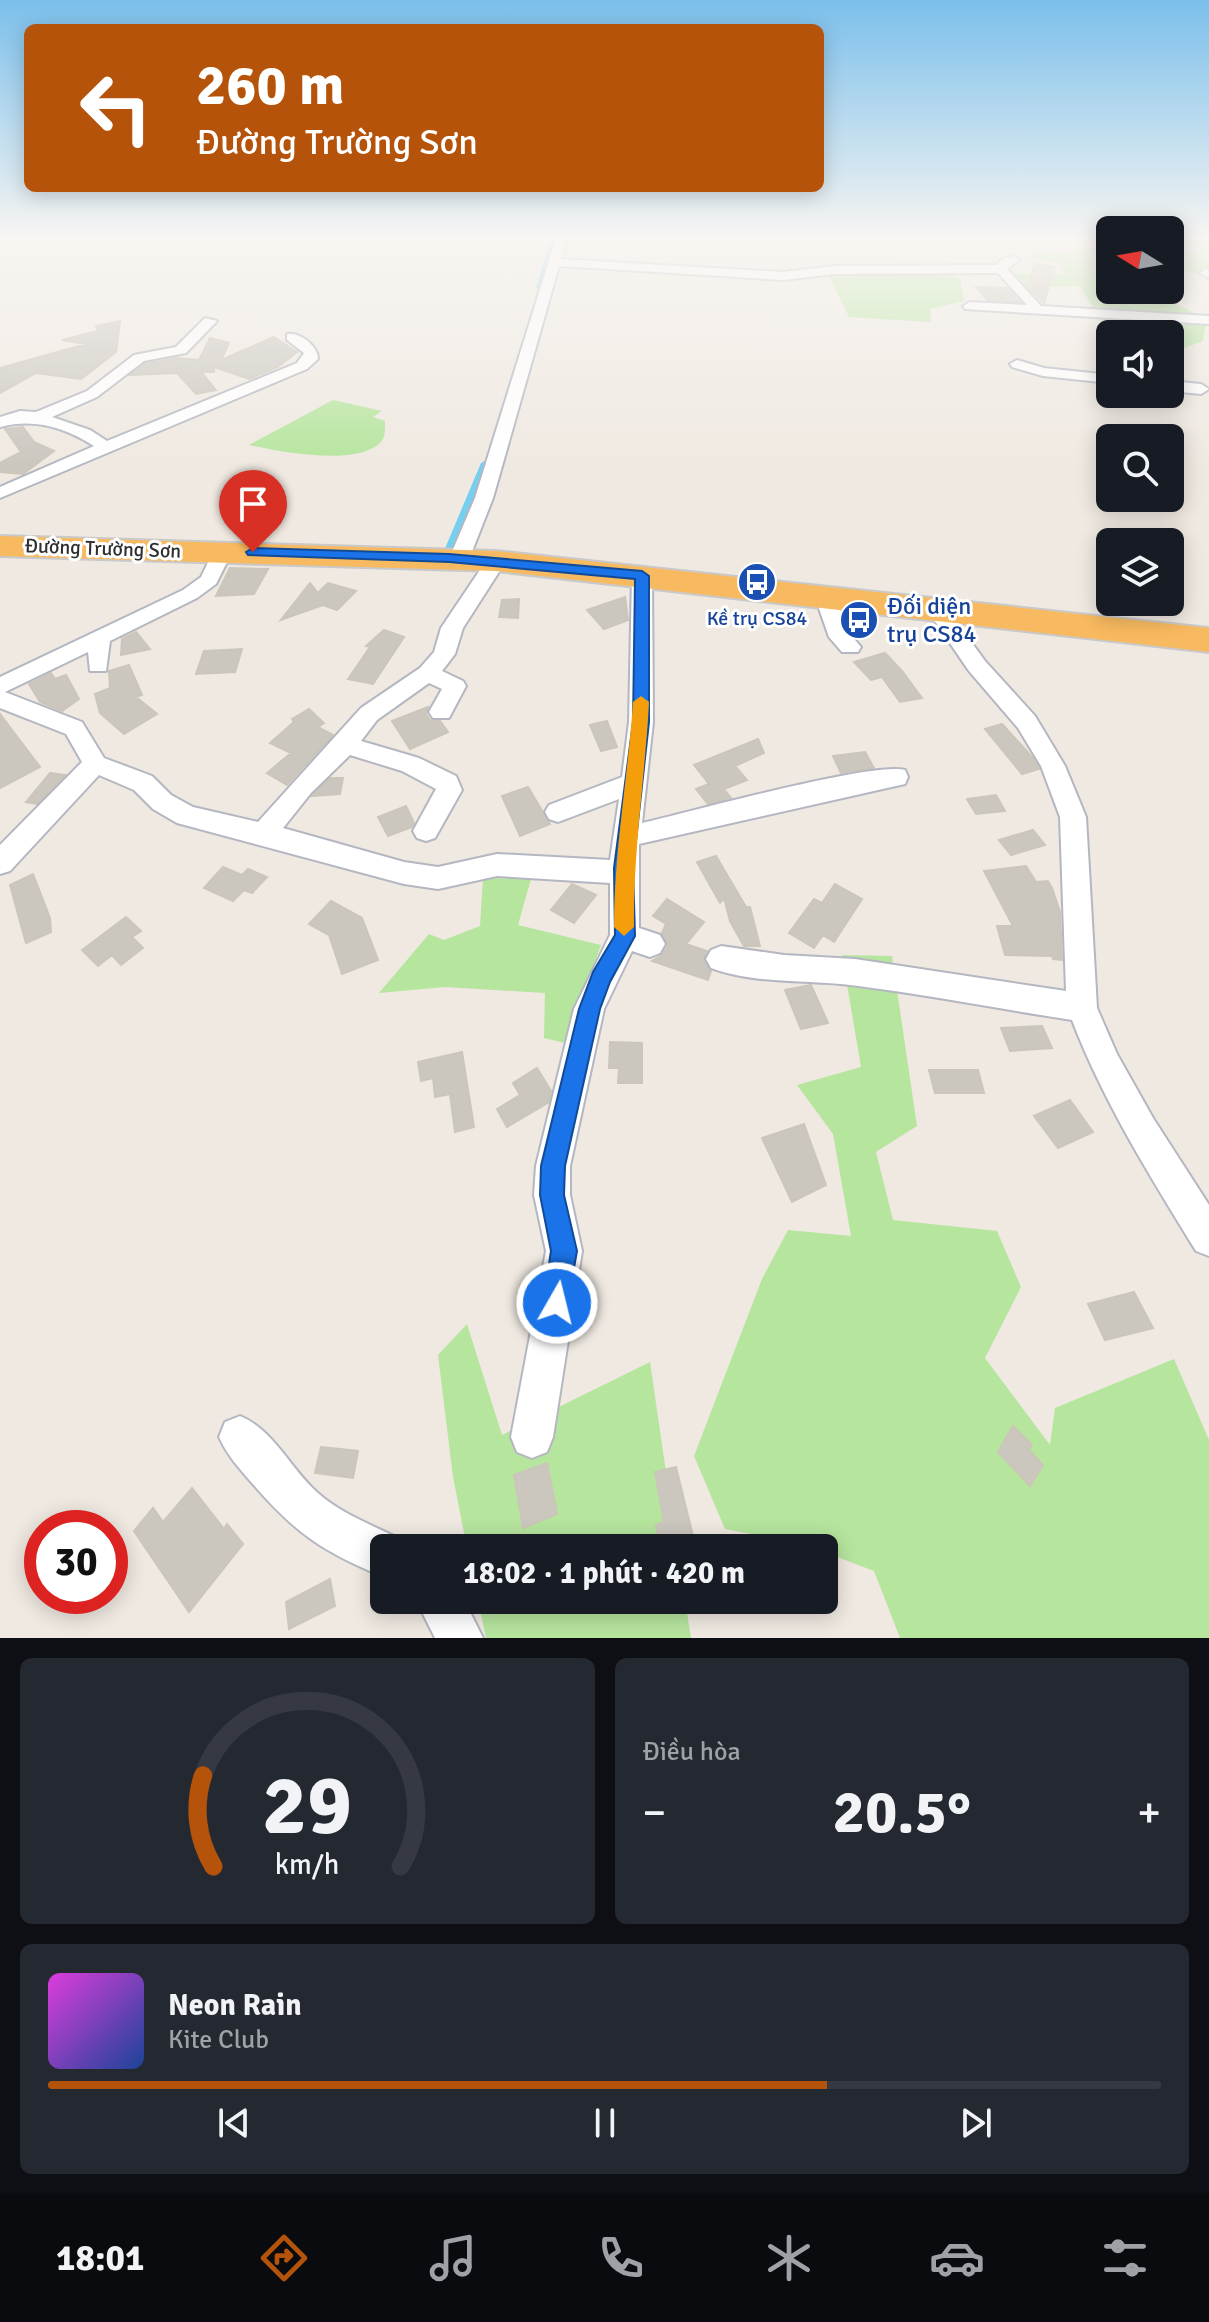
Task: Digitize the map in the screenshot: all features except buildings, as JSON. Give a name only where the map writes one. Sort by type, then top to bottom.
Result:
[{"type":"highway","name":"Đường Trường Sơn","points":[[0,546],[496,561],[1209,640]]},
{"type":"street","points":[[459,559],[484,498],[538,314]]},
{"type":"street","points":[[1129,314],[1209,320]]},
{"type":"street","points":[[38,417],[92,394],[142,356],[181,350],[210,321]]},
{"type":"street","points":[[0,493],[302,366],[311,359],[311,352],[292,337]]},
{"type":"street","points":[[1017,364],[1043,372],[1096,378]]},
{"type":"street","points":[[0,422],[20,416],[38,417],[84,433],[106,447]]},
{"type":"street","points":[[0,686],[190,594],[209,580],[222,552]]},
{"type":"street","points":[[264,834],[302,786],[345,745],[369,714],[428,673],[444,654],[452,628],[496,561]]},
{"type":"street","points":[[532,1437],[564,1251],[552,1195],[553,1166],[589,1009],[601,979],[638,940],[623,868],[641,722],[642,576]]},
{"type":"street","points":[[825,597],[840,637],[850,647]]},
{"type":"street","points":[[938,611],[977,666],[1027,722],[1053,766],[1073,817],[1082,1008],[1105,1064],[1141,1130],[1188,1210],[1209,1238]]},
{"type":"street","points":[[98,666],[99,637]]},
{"type":"street","points":[[428,673],[455,686],[441,712]]},
{"type":"street","points":[[0,699],[74,728],[95,764],[143,783],[162,802],[186,816],[404,873],[438,878],[497,865],[608,872],[623,868]]},
{"type":"street","points":[[345,745],[410,764],[447,783],[449,790],[426,831]]},
{"type":"street","points":[[0,863],[95,764]]},
{"type":"street","points":[[629,836],[896,777]]},
{"type":"street","points":[[558,812],[636,782]]},
{"type":"street","points":[[721,959],[784,968],[855,972],[1082,1008]]},
{"type":"street","points":[[240,1437],[301,1507],[320,1522],[370,1548]]},
{"type":"street","points":[[447,1614],[460,1638]]},
{"type":"green space","points":[[848,314],[930,314],[931,322],[849,317]]},
{"type":"green space","points":[[1097,314],[1196,314],[1206,324],[1203,341],[1184,348],[1184,320],[1100,320]]},
{"type":"green space","points":[[333,400],[382,411],[373,417],[385,421],[385,434],[381,442],[367,451],[334,456],[297,454],[249,445]]},
{"type":"green space","points":[[483,878],[531,879],[518,925],[601,945],[565,1043],[544,1038],[545,993],[445,987],[379,993],[429,934],[444,940],[480,926]]},
{"type":"green space","points":[[842,955],[892,956],[917,1126],[876,1152],[893,1220],[997,1231],[1021,1287],[985,1358],[1050,1445],[1055,1408],[1174,1359],[1209,1440],[1209,1638],[900,1638],[874,1571],[838,1557],[838,1534],[751,1534],[725,1529],[694,1456],[762,1279],[788,1230],[851,1236],[833,1134],[797,1085],[861,1067]]},
{"type":"green space","points":[[467,1324],[502,1435],[650,1362],[675,1534],[464,1534],[453,1477],[438,1355]]},
{"type":"green space","points":[[481,1614],[687,1614],[691,1638],[486,1638]]},
{"type":"waterway","points":[[449,558],[488,463]]},
{"type":"slow traffic","points":[[624,927],[626,887],[623,868],[636,782],[641,702]]},
{"type":"place","name":"Kề trụ CS84","points":[[757,582]]},
{"type":"place","name":"Đối diện trụ CS84","points":[[859,620]]},
{"type":"route","points":[[253,552],[404,555],[572,567],[642,576],[641,722],[627,856],[623,868],[626,887],[625,936],[601,979],[589,1009],[566,1123],[553,1166],[552,1195],[563,1233],[564,1251],[557,1303]]}]
